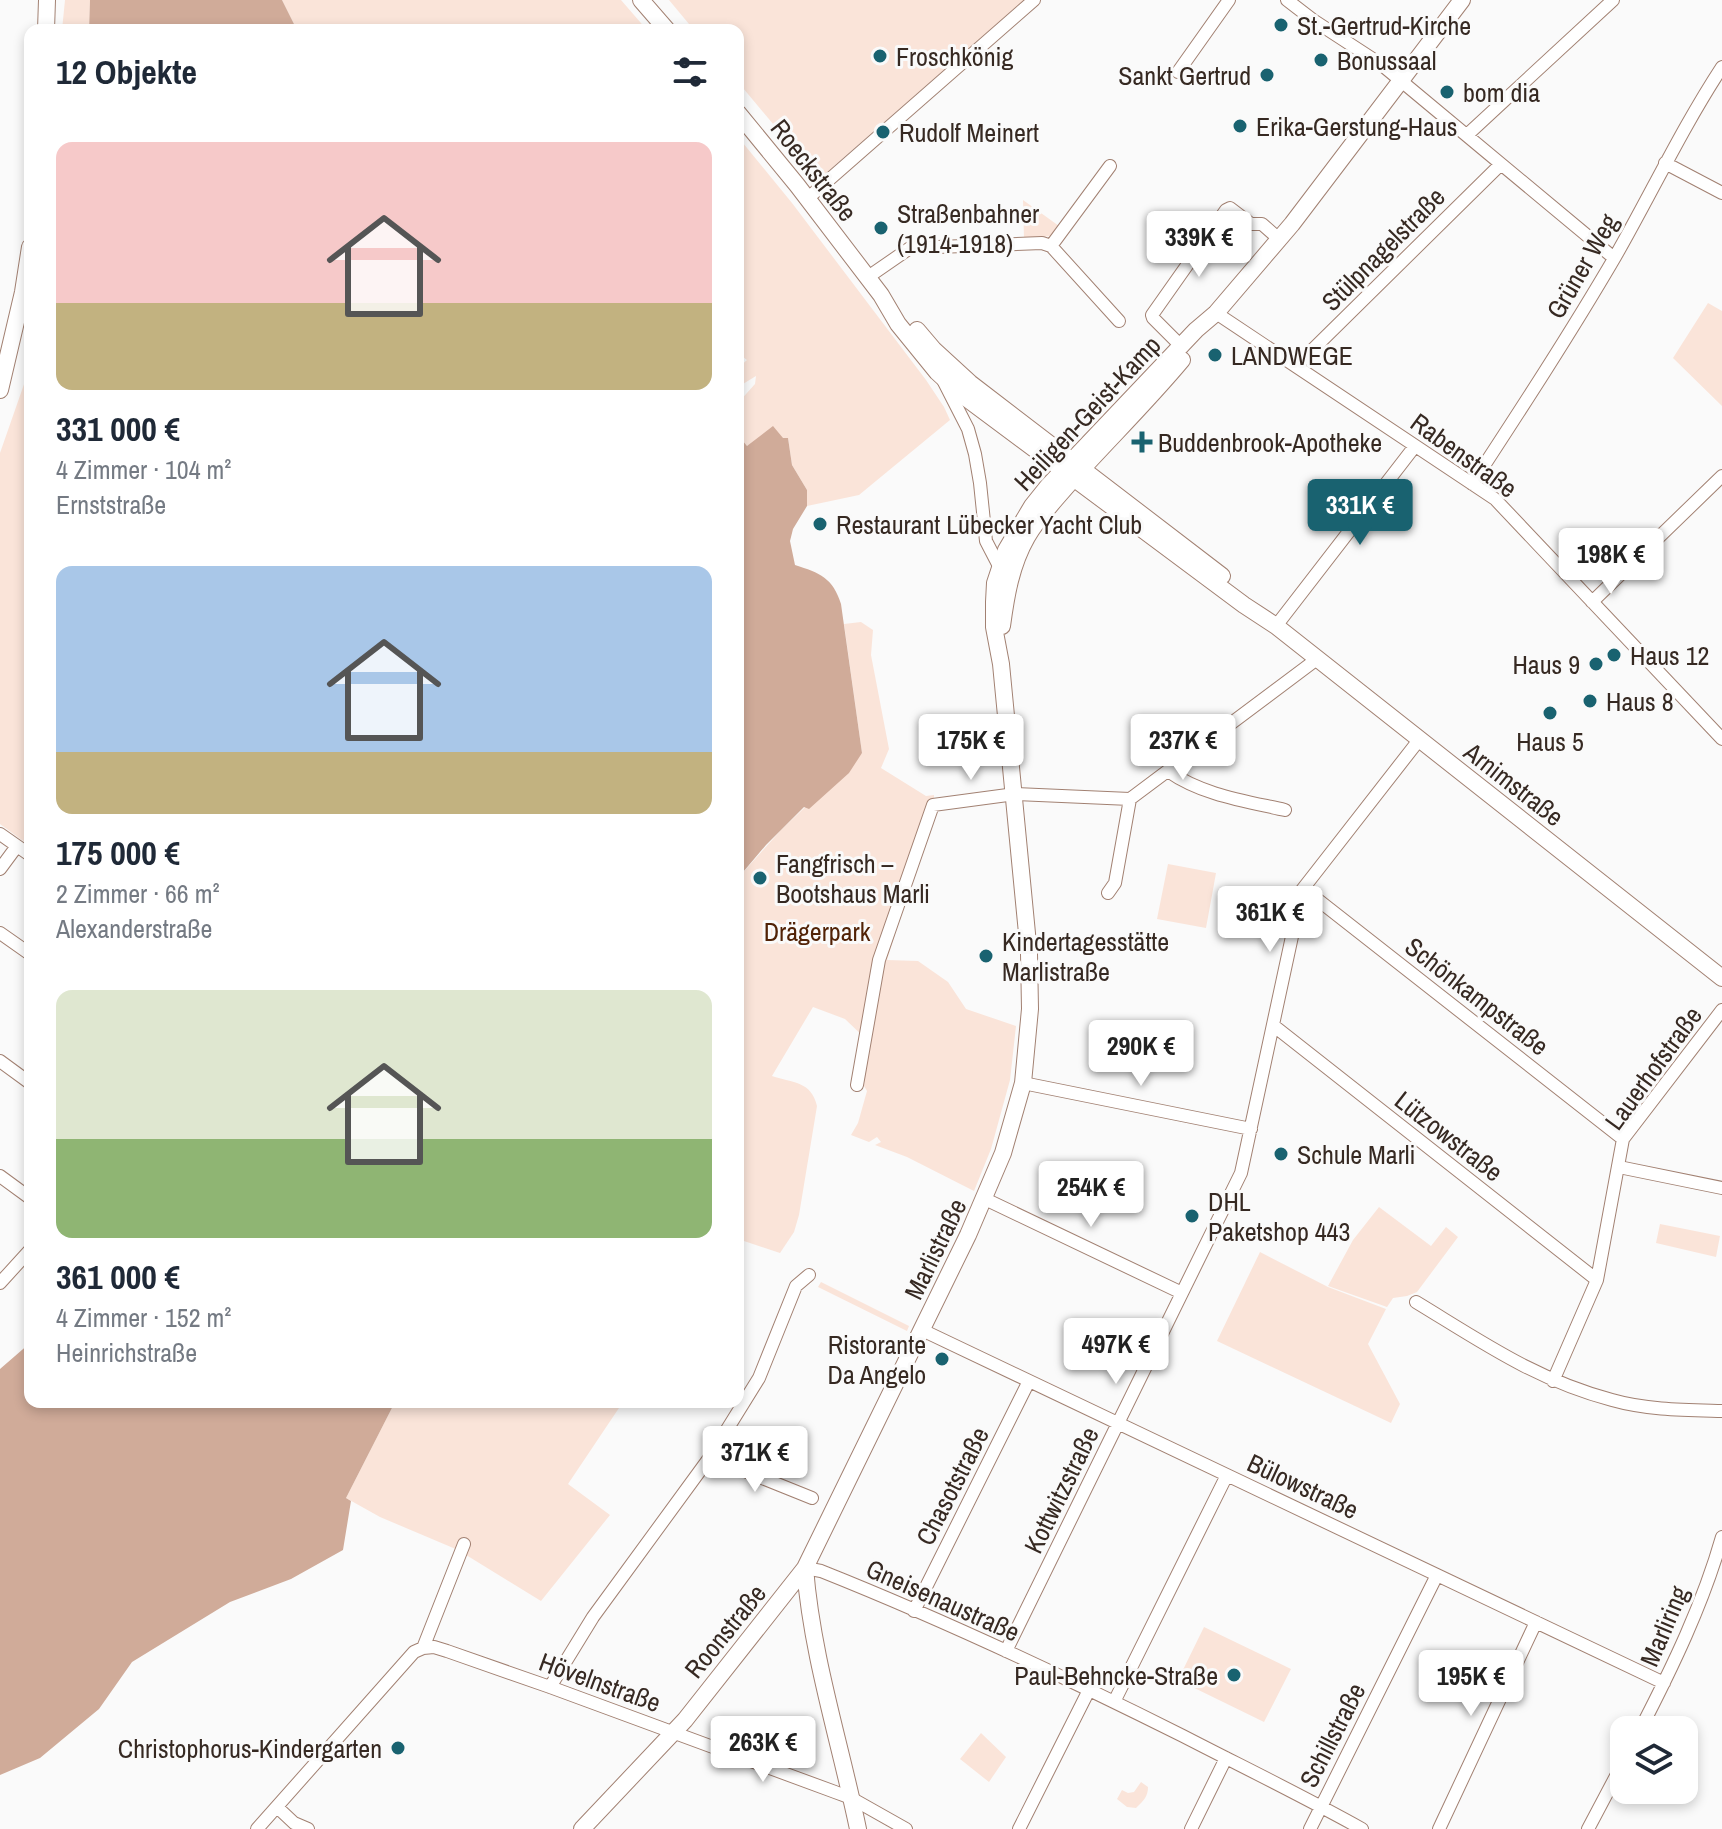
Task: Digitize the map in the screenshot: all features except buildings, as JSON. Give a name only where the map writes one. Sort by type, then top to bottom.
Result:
[{"type":"main road","points":[[46,24],[47,0]]},
{"type":"main road","points":[[642,0],[662,24]]},
{"type":"main road","name":"Heiligen-Geist-Kamp","points":[[1000,602],[1027,537],[1073,470],[1279,239],[1462,0]]},
{"type":"main road","name":"Roeckstraße","points":[[744,120],[868,277],[898,324],[937,372],[962,395],[985,404]]},
{"type":"main road","points":[[0,390],[24,286]]},
{"type":"main road","name":"Roeckstraße","points":[[881,295],[985,404]]},
{"type":"main road","name":"Heiligen-Geist-Kamp","points":[[1000,602],[995,583],[1000,568],[1015,532],[1032,506],[1160,386],[1216,313]]},
{"type":"main road","name":"Arnimstraße","points":[[985,404],[1244,605],[1276,626],[1722,978]]},
{"type":"main road","name":"Marlistraße","points":[[805,1568],[985,1199],[1003,1153],[1023,1083],[1030,1009],[1030,967],[1001,664],[1000,602]]},
{"type":"main road","points":[[805,1568],[818,1661],[858,1829]]},
{"type":"main road","name":"Roonstraße","points":[[582,1829],[674,1732],[805,1568]]},
{"type":"street","points":[[807,199],[1034,0]]},
{"type":"street","points":[[1178,72],[1229,0]]},
{"type":"street","points":[[1287,0],[1382,65],[1614,258]]},
{"type":"street","points":[[1467,135],[1613,0]]},
{"type":"street","name":"Grüner Weg","points":[[1472,484],[1614,258],[1722,67]]},
{"type":"street","points":[[1665,163],[1722,193]]},
{"type":"street","name":"Stülpnagelstraße","points":[[1296,366],[1501,164]]},
{"type":"street","points":[[1051,246],[1110,166]]},
{"type":"street","points":[[1181,346],[1152,315],[1228,208],[1251,224],[1262,224],[1279,239]]},
{"type":"street","points":[[868,277],[910,248],[1042,243],[1051,246],[1119,321]]},
{"type":"street","name":"Rabenstraße","points":[[1216,313],[1495,499],[1722,739]]},
{"type":"street","name":"Roeckstraße","points":[[937,372],[966,425]]},
{"type":"street","points":[[985,404],[966,425],[975,454],[986,541],[1000,568]]},
{"type":"street","points":[[1276,626],[1415,446]]},
{"type":"street","points":[[1592,602],[1722,476]]},
{"type":"street","points":[[857,1085],[879,960],[933,805],[1015,794],[1130,799],[1317,659]]},
{"type":"street","points":[[1302,890],[1419,740]]},
{"type":"street","points":[[1168,771],[1188,785],[1285,810]]},
{"type":"street","points":[[1108,893],[1115,883],[1130,799]]},
{"type":"street","points":[[0,834],[24,851]]},
{"type":"street","points":[[0,869],[17,846]]},
{"type":"street","name":"Kottwitzstraße","points":[[1006,1651],[1241,1173],[1302,890]]},
{"type":"street","name":"Schönkampstraße","points":[[1302,890],[1623,1139]]},
{"type":"street","points":[[0,933],[24,950]]},
{"type":"street","name":"Lauerhofstraße","points":[[1553,1381],[1597,1280],[1623,1139],[1722,1010]]},
{"type":"street","name":"Lützowstraße","points":[[1274,1026],[1597,1280]]},
{"type":"street","points":[[0,1061],[24,1079]]},
{"type":"street","points":[[1023,1083],[1251,1129]]},
{"type":"street","points":[[1619,1167],[1722,1188]]},
{"type":"street","points":[[0,1176],[24,1194]]},
{"type":"street","points":[[985,1199],[1182,1293]]},
{"type":"street","points":[[0,1283],[24,1257]]},
{"type":"street","points":[[744,1402],[759,1378],[796,1286],[809,1275]]},
{"type":"street","points":[[1416,1302],[1500,1354],[1553,1381],[1623,1403],[1722,1411]]},
{"type":"street","name":"Bülowstraße","points":[[922,1330],[1664,1683]]},
{"type":"street","name":"Chasotstraße","points":[[914,1611],[1029,1381]]},
{"type":"street","points":[[550,1687],[593,1617],[710,1457],[740,1408]]},
{"type":"street","points":[[710,1457],[812,1498]]},
{"type":"street","points":[[1114,1702],[1227,1475]]},
{"type":"street","name":"Marliring","points":[[1647,1716],[1689,1628],[1722,1537]]},
{"type":"street","points":[[257,1829],[414,1652],[423,1648],[464,1544]]},
{"type":"street","name":"Gneisenaustraße","points":[[805,1568],[821,1571],[1006,1651],[1114,1702],[1362,1829]]},
{"type":"street","name":"Schillstraße","points":[[1310,1829],[1437,1575]]},
{"type":"street","points":[[1439,1829],[1536,1622]]},
{"type":"street","name":"Hövelnstraße","points":[[423,1648],[434,1647],[550,1687],[851,1798],[906,1829]]},
{"type":"street","points":[[1019,1829],[1089,1690]]},
{"type":"street","points":[[1191,1829],[1226,1758]]},
{"type":"street","points":[[1588,1829],[1610,1787]]},
{"type":"street","points":[[277,1807],[294,1823],[308,1829]]},
{"type":"green space","points":[[65,0],[90,0],[89,24],[63,24]]},
{"type":"green space","points":[[282,0],[621,0],[642,24],[294,24]]},
{"type":"green space","points":[[669,0],[1024,0],[819,179],[744,89],[744,24],[689,24]]},
{"type":"green space","points":[[744,144],[926,380],[950,420],[859,495],[807,506],[807,490],[792,465],[788,438],[747,446],[744,442],[744,396],[755,384],[756,376],[744,383],[744,363],[747,360],[744,358]]},
{"type":"green space","points":[[1023,200],[1059,226],[1051,236],[1024,239]]},
{"type":"green space","points":[[1708,303],[1722,311],[1722,406],[1673,358]]},
{"type":"green space","points":[[24,384],[24,842],[0,824],[0,453]]},
{"type":"green space","name":"Drägerpark","points":[[861,622],[873,630],[871,655],[889,749],[881,768],[926,796],[934,795],[934,812],[887,960],[918,961],[948,982],[966,1009],[1016,1026],[1010,1080],[991,1149],[974,1191],[907,1157],[875,1145],[881,1142],[877,1137],[869,1142],[851,1135],[858,1123],[867,1091],[864,1086],[868,1041],[845,1019],[813,1007],[772,1076],[806,1087],[817,1106],[799,1215],[794,1232],[780,1253],[744,1241],[744,871],[781,830],[862,753],[844,624]]},
{"type":"green space","points":[[1168,864],[1216,873],[1206,928],[1157,919]]},
{"type":"green space","points":[[1379,1207],[1431,1246],[1446,1227],[1458,1237],[1417,1292],[1393,1298],[1387,1307],[1328,1286],[1353,1240]]},
{"type":"green space","points":[[1660,1224],[1720,1236],[1716,1257],[1656,1243]]},
{"type":"green space","points":[[1260,1252],[1328,1287],[1386,1309],[1368,1344],[1400,1404],[1391,1423],[1217,1341]]},
{"type":"green space","points":[[821,1282],[909,1326],[907,1331],[818,1287]]},
{"type":"green space","points":[[392,1408],[619,1408],[568,1484],[610,1515],[541,1601],[458,1550],[380,1517],[346,1498]]},
{"type":"green space","name":"Paul-Behncke-Straße","points":[[1204,1627],[1291,1669],[1264,1722],[1178,1680]]},
{"type":"green space","points":[[981,1733],[1006,1757],[989,1782],[960,1759]]},
{"type":"green space","points":[[1141,1782],[1148,1790],[1145,1799],[1136,1808],[1127,1807],[1117,1799],[1122,1790],[1134,1792]]},
{"type":"shaded area","points":[[90,0],[282,0],[294,24],[89,24]]},
{"type":"shaded area","points":[[773,426],[783,438],[788,438],[792,465],[807,490],[807,506],[793,529],[790,541],[795,565],[830,582],[841,604],[862,753],[849,773],[809,809],[804,807],[744,871],[744,442],[747,446]]},
{"type":"shaded area","points":[[24,1348],[24,1408],[392,1408],[346,1498],[351,1501],[343,1550],[291,1579],[230,1602],[132,1662],[99,1709],[40,1758],[0,1775],[0,1369]]},
{"type":"place","name":"St.-Gertrud-Kirche","points":[[1281,25]]},
{"type":"place","name":"Froschkönig","points":[[880,56]]},
{"type":"place","name":"Bonussaal","points":[[1321,60]]},
{"type":"place","name":"Sankt Gertrud","points":[[1267,75]]},
{"type":"place","name":"bom dia","points":[[1447,92]]},
{"type":"place","name":"Erika-Gerstung-Haus","points":[[1240,126]]},
{"type":"place","name":"Rudolf Meinert","points":[[883,132]]},
{"type":"place","name":"Straßenbahner (1914-1918)","points":[[881,228]]},
{"type":"place","name":"LANDWEGE","points":[[1215,355]]},
{"type":"place","name":"Buddenbrook-Apotheke","points":[[1142,442]]},
{"type":"place","name":"Restaurant Lübecker Yacht Club","points":[[820,524]]},
{"type":"place","name":"Haus 12","points":[[1614,655]]},
{"type":"place","name":"Haus 9","points":[[1596,664]]},
{"type":"place","name":"Haus 8","points":[[1590,701]]},
{"type":"place","name":"Haus 5","points":[[1550,713]]},
{"type":"place","name":"Fangfrisch – Bootshaus Marli","points":[[760,878]]},
{"type":"place","name":"Kindertagesstätte Marlistraße","points":[[986,956]]},
{"type":"place","name":"Schule Marli","points":[[1281,1154]]},
{"type":"place","name":"DHL Paketshop 443","points":[[1192,1216]]},
{"type":"place","name":"Ristorante Da Angelo","points":[[942,1359]]},
{"type":"place","name":"Paul-Behncke-Straße","points":[[1234,1675]]},
{"type":"place","name":"Christophorus-Kindergarten","points":[[398,1748]]}]
